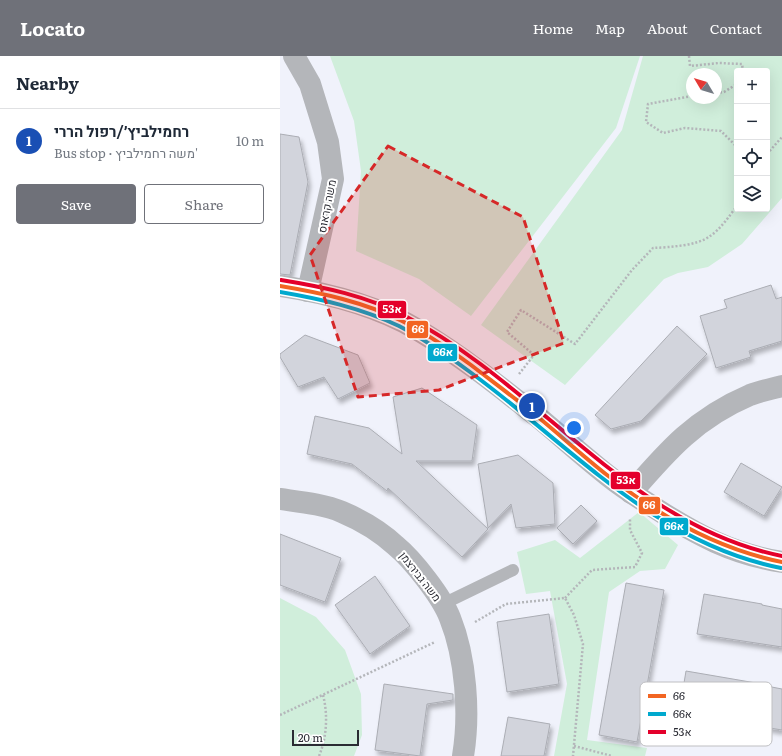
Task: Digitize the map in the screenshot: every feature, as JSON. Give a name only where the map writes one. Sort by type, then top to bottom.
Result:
[{"type":"street","name":"משה קראוס","points":[[294,56],[310,84],[328,142],[333,179],[308,291]]},
{"type":"street","points":[[280,286],[321,293],[363,305],[385,313],[417,329],[449,350],[505,392],[631,493],[671,518],[713,541],[754,557],[782,562]]},
{"type":"street","points":[[631,493],[665,454],[700,422],[725,407],[751,395],[782,386]]},
{"type":"street","name":"משה גבירצמן","points":[[280,500],[309,503],[342,512],[368,526],[397,546],[418,569],[438,595],[450,618],[460,651],[466,712],[466,740],[463,756]]},
{"type":"lane","points":[[443,604],[513,570]]},
{"type":"path","points":[[689,56],[690,66],[719,63],[742,64],[743,68]]},
{"type":"path","points":[[722,92],[734,86]]},
{"type":"path","points":[[686,97],[648,104],[646,122],[663,133],[685,128],[721,132],[734,144]]},
{"type":"path","points":[[770,151],[782,137]]},
{"type":"path","points":[[505,392],[534,355],[507,332],[521,310],[575,344],[632,270],[653,248],[688,245],[710,237],[734,210]]},
{"type":"path","points":[[280,715],[455,633],[506,604],[565,598],[592,570],[635,567],[642,553],[630,530],[631,493]]},
{"type":"path","points":[[565,598],[574,615],[583,644],[573,756]]},
{"type":"path","points":[[320,756],[324,746],[325,730],[326,708],[323,695]]},
{"type":"path","points":[[574,746],[612,756]]},
{"type":"highlighted area","points":[[388,146],[523,217],[564,343],[439,390],[358,397],[310,255]]},
{"type":"green space","points":[[330,56],[640,56],[616,128],[471,316],[419,279],[356,251],[361,171],[354,121]]},
{"type":"green space","points":[[643,56],[782,56],[782,198],[770,212],[770,68],[734,68],[734,212],[770,212],[742,244],[708,267],[678,273],[664,279],[565,385],[481,325],[622,130]]},
{"type":"green space","points":[[639,512],[678,545],[665,569],[640,571],[609,592],[587,740],[647,748],[645,756],[554,756],[567,684],[550,591],[526,594],[517,552],[555,540],[580,558]]},
{"type":"green space","points":[[280,598],[316,617],[345,650],[361,694],[362,735],[354,756],[280,756]]},
{"type":"building","points":[[280,134],[299,137],[308,182],[290,275],[280,274]]},
{"type":"building","points":[[771,285],[776,299],[782,297],[782,341],[749,351],[751,357],[716,368],[700,316],[727,308],[724,300]]},
{"type":"building","points":[[677,326],[707,354],[641,421],[611,429],[595,415]]},
{"type":"building","points":[[305,335],[358,355],[370,383],[338,399],[324,377],[298,387],[280,357],[280,354]]},
{"type":"building","points":[[422,388],[477,425],[472,461],[416,461],[488,529],[462,557],[388,488],[387,491],[352,464],[307,454],[315,416],[369,428],[402,454],[393,397]]},
{"type":"building","points":[[518,455],[553,483],[555,524],[516,528],[511,504],[488,528],[478,464]]},
{"type":"building","points":[[741,463],[782,487],[764,516],[724,492]]},
{"type":"building","points":[[581,505],[597,521],[573,544],[557,528]]},
{"type":"building","points":[[280,534],[341,558],[325,602],[280,585]]},
{"type":"building","points":[[375,576],[410,626],[370,654],[335,605]]},
{"type":"building","points":[[626,583],[664,590],[648,682],[640,682],[640,725],[637,742],[599,735]]},
{"type":"building","points":[[704,594],[782,609],[782,647],[697,634]]},
{"type":"building","points":[[549,614],[559,684],[507,692],[497,622]]},
{"type":"building","points":[[686,671],[750,682],[684,682]]},
{"type":"building","points":[[384,684],[453,694],[453,700],[427,704],[420,756],[375,750]]},
{"type":"building","points":[[772,687],[782,689],[782,730],[772,728]]},
{"type":"building","points":[[508,717],[550,724],[544,756],[501,756]]},
{"type":"transit line","name":"53א","points":[[281,280],[345,293],[376,303],[405,316],[453,345],[499,378],[631,485],[678,515],[728,540],[782,556]]},
{"type":"transit line","name":"66","points":[[280,286],[327,295],[358,303],[388,314],[411,326],[471,365],[538,417],[607,475],[647,504],[712,540],[735,549],[782,562]]},
{"type":"transit line","name":"66א","points":[[280,292],[326,301],[355,309],[399,326],[470,372],[507,400],[615,488],[653,514],[693,537],[735,555],[781,568]]},
{"type":"place","name":"רחמילביץ׳/רפול הררי","points":[[532,406]]}]
